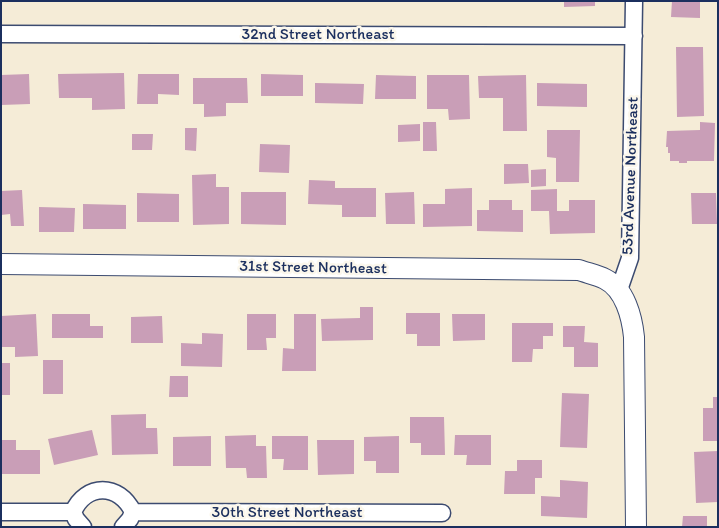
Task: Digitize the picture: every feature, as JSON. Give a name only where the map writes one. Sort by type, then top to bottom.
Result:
[{"type":"street","name":"53rd Avenue Northeast","points":[[619,290],[630,258],[634,1]]},
{"type":"street","name":"32nd Street Northeast","points":[[1,34],[634,36]]},
{"type":"street","name":"31st Street Northeast","points":[[1,264],[578,270],[606,280],[619,290]]},
{"type":"street","points":[[619,290],[628,309],[634,337],[636,527]]},
{"type":"street","points":[[73,512],[81,499],[95,491],[103,490],[118,494],[133,512],[123,527]]},
{"type":"street","points":[[1,512],[73,512]]},
{"type":"street","points":[[73,512],[83,527]]},
{"type":"street","name":"30th Street Northeast","points":[[133,512],[442,513]]},
{"type":"building","points":[[564,1],[595,1],[595,6],[564,7]]},
{"type":"building","points":[[672,1],[700,1],[700,18],[671,17]]},
{"type":"building","points":[[676,47],[703,47],[704,116],[677,117]]},
{"type":"building","points":[[124,73],[125,109],[92,110],[92,98],[59,98],[58,74]]},
{"type":"building","points":[[29,74],[30,104],[1,105],[1,75]]},
{"type":"building","points":[[138,74],[179,74],[179,95],[158,94],[158,104],[137,104]]},
{"type":"building","points":[[261,74],[303,75],[303,96],[261,96]]},
{"type":"building","points":[[376,75],[416,76],[416,99],[375,99]]},
{"type":"building","points":[[427,75],[469,75],[470,119],[449,120],[448,109],[427,109]]},
{"type":"building","points":[[526,75],[527,131],[503,131],[503,98],[479,98],[478,76]]},
{"type":"building","points":[[193,78],[247,78],[248,103],[226,103],[226,116],[204,117],[204,104],[193,104]]},
{"type":"building","points":[[315,83],[364,84],[363,104],[315,103]]},
{"type":"building","points":[[537,83],[587,84],[587,107],[537,106]]},
{"type":"building","points":[[423,122],[436,122],[437,151],[423,151]]},
{"type":"building","points":[[700,122],[715,123],[714,161],[687,161],[687,163],[679,163],[679,161],[670,161],[670,153],[668,153],[668,147],[666,147],[667,131],[700,130]]},
{"type":"building","points":[[420,124],[420,141],[398,142],[398,125]]},
{"type":"building","points":[[185,128],[197,128],[196,151],[185,150]]},
{"type":"building","points":[[547,130],[580,130],[579,182],[556,182],[556,158],[547,157]]},
{"type":"building","points":[[132,134],[153,134],[152,150],[132,150]]},
{"type":"building","points":[[260,144],[290,145],[289,173],[259,172]]},
{"type":"building","points":[[504,164],[528,164],[529,183],[504,184]]},
{"type":"building","points":[[546,169],[546,186],[531,187],[531,170]]},
{"type":"building","points":[[216,174],[216,187],[229,187],[229,224],[193,225],[192,175]]},
{"type":"building","points":[[309,180],[335,181],[335,188],[376,188],[376,217],[342,217],[342,205],[308,204]]},
{"type":"building","points":[[472,188],[472,226],[423,227],[423,204],[445,204],[445,189]]},
{"type":"building","points":[[557,189],[557,211],[569,211],[569,200],[595,200],[595,233],[550,234],[549,211],[531,211],[531,190]]},
{"type":"building","points":[[22,190],[24,226],[11,226],[10,214],[1,215],[1,191]]},
{"type":"building","points":[[241,192],[286,192],[286,225],[241,224]]},
{"type":"building","points":[[414,192],[415,224],[386,224],[385,193]]},
{"type":"building","points":[[137,193],[179,194],[179,222],[137,222]]},
{"type":"building","points":[[691,193],[716,193],[717,224],[692,224]]},
{"type":"building","points":[[489,200],[512,200],[512,210],[523,210],[523,232],[477,231],[477,210],[489,210]]},
{"type":"building","points":[[83,204],[126,205],[126,229],[83,229]]},
{"type":"building","points":[[39,207],[75,208],[74,232],[39,232]]},
{"type":"building","points":[[360,307],[373,307],[373,340],[322,341],[321,319],[360,318]]},
{"type":"building","points":[[406,313],[440,313],[440,346],[417,346],[417,334],[406,334]]},
{"type":"building","points":[[36,314],[38,356],[15,357],[15,347],[1,347],[1,316]]},
{"type":"building","points":[[52,314],[90,314],[90,326],[103,326],[103,338],[52,338]]},
{"type":"building","points":[[247,314],[276,314],[276,338],[266,338],[267,350],[247,350]]},
{"type":"building","points":[[294,314],[316,314],[316,371],[282,371],[283,348],[294,349]]},
{"type":"building","points":[[452,314],[485,314],[485,340],[453,341]]},
{"type":"building","points":[[162,316],[163,343],[131,343],[131,317]]},
{"type":"building","points":[[512,323],[553,323],[553,336],[543,336],[543,349],[533,349],[532,362],[512,362]]},
{"type":"building","points":[[563,326],[585,326],[584,342],[598,343],[598,367],[574,367],[574,347],[563,347]]},
{"type":"building","points":[[202,333],[223,334],[222,367],[181,366],[181,343],[202,344]]},
{"type":"building","points":[[43,360],[63,360],[63,394],[43,394]]},
{"type":"building","points":[[1,363],[10,363],[10,395],[1,395]]},
{"type":"building","points":[[170,376],[188,376],[188,397],[169,397]]},
{"type":"building","points":[[562,393],[589,394],[587,448],[560,447]]},
{"type":"building","points":[[713,397],[718,397],[718,441],[703,441],[703,408],[713,408]]},
{"type":"building","points":[[146,414],[146,428],[157,428],[158,454],[112,455],[111,415]]},
{"type":"building","points":[[410,417],[444,417],[445,455],[421,455],[421,443],[410,443]]},
{"type":"building","points":[[92,430],[98,455],[54,465],[48,439]]},
{"type":"building","points":[[256,435],[256,446],[266,446],[267,478],[247,478],[246,468],[226,468],[225,436]]},
{"type":"building","points":[[455,435],[491,435],[491,465],[466,465],[467,455],[454,455]]},
{"type":"building","points":[[211,436],[211,466],[173,466],[173,437]]},
{"type":"building","points":[[272,436],[308,436],[308,470],[283,470],[284,459],[272,459]]},
{"type":"building","points":[[399,436],[399,473],[376,473],[376,461],[364,461],[364,437]]},
{"type":"building","points":[[1,440],[16,440],[16,450],[40,450],[40,474],[1,474]]},
{"type":"building","points":[[317,440],[354,440],[354,474],[318,475]]},
{"type":"building","points":[[718,451],[718,502],[696,503],[694,452]]},
{"type":"building","points":[[517,460],[542,460],[542,478],[535,478],[535,494],[504,494],[505,471],[517,471]]},
{"type":"building","points":[[560,480],[588,482],[587,518],[541,516],[541,496],[560,497]]},
{"type":"building","points":[[683,516],[707,516],[707,527],[682,527]]}]
